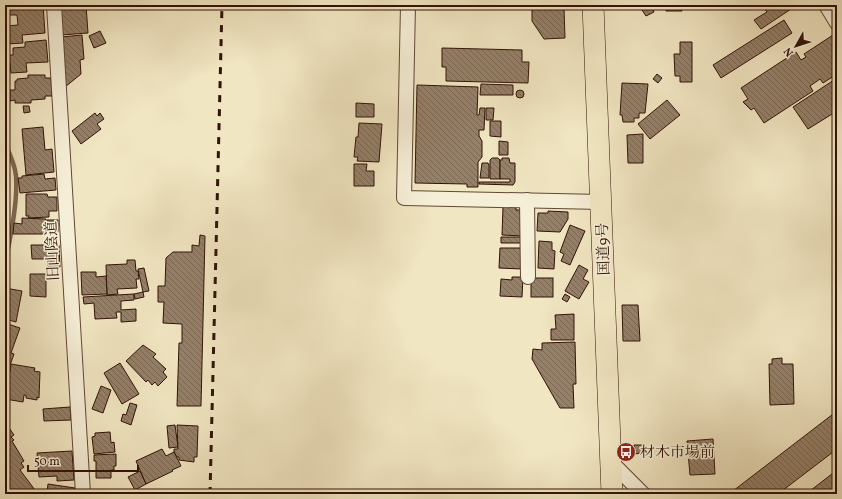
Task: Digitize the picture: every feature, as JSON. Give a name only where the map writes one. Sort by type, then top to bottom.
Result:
[{"type":"highway","name":"国道9号","points":[[593,5],[602,202],[612,494]]},
{"type":"street","name":"旧山陰道","points":[[54,5],[83,494]]},
{"type":"street","points":[[408,5],[404,198],[602,202]]},
{"type":"street","points":[[826,5],[837,23]]},
{"type":"street","points":[[527,200],[528,277]]},
{"type":"street","points":[[611,462],[642,494]]},
{"type":"building","points":[[8,5],[43,5],[45,33],[22,35],[23,43],[7,44],[6,26],[18,25],[17,15],[9,15]]},
{"type":"building","points":[[58,5],[86,5],[88,33],[61,35]]},
{"type":"building","points":[[538,5],[540,9],[564,8],[565,38],[544,39],[532,21],[532,10]]},
{"type":"building","points":[[539,5],[558,5],[558,6],[540,7]]},
{"type":"building","points":[[651,5],[654,12],[646,16],[642,10]]},
{"type":"building","points":[[666,5],[681,5],[682,11],[666,11]]},
{"type":"building","points":[[766,5],[797,5],[761,29],[754,20],[767,12],[763,7]]},
{"type":"building","points":[[784,20],[792,33],[721,78],[713,65]]},
{"type":"building","points":[[100,31],[106,43],[94,48],[89,36]]},
{"type":"building","points":[[82,35],[84,59],[80,60],[81,74],[65,87],[61,37]]},
{"type":"building","points":[[833,35],[837,42],[837,74],[823,83],[820,79],[810,86],[813,91],[764,123],[754,108],[751,110],[743,102],[748,99],[741,88],[796,52],[801,60],[806,57],[804,54]]},
{"type":"building","points":[[46,40],[48,62],[26,63],[27,72],[11,73],[9,55],[13,55],[13,48],[25,47],[25,42]]},
{"type":"building","points":[[680,42],[692,42],[692,82],[680,82],[680,76],[675,76],[674,54],[680,54]]},
{"type":"building","points":[[442,48],[522,50],[522,62],[529,62],[528,83],[446,81],[446,67],[442,67]]},
{"type":"building","points":[[657,74],[662,78],[658,83],[653,79]]},
{"type":"building","points":[[28,75],[45,75],[45,78],[51,78],[52,96],[45,96],[45,99],[31,100],[31,103],[15,103],[15,100],[10,101],[10,90],[15,90],[15,81],[17,81],[17,79],[28,78]]},
{"type":"building","points":[[837,78],[837,111],[808,129],[793,107]]},
{"type":"building","points":[[622,83],[648,84],[645,113],[639,113],[639,118],[634,118],[634,122],[623,122],[622,115],[620,115]]},
{"type":"building","points":[[481,84],[513,85],[513,95],[480,95]]},
{"type":"building","points":[[417,85],[478,87],[477,115],[479,115],[480,108],[485,108],[484,130],[479,130],[479,136],[482,141],[482,157],[478,162],[478,187],[467,187],[467,184],[415,183]]},
{"type":"building","points":[[520,90],[523,91],[523,97],[520,98],[517,97],[516,94],[517,91]]},
{"type":"building","points":[[667,100],[680,115],[650,139],[638,124]]},
{"type":"building","points":[[356,103],[374,104],[374,117],[356,117]]},
{"type":"building","points":[[23,106],[29,106],[30,112],[24,113]]},
{"type":"building","points":[[486,108],[494,108],[493,120],[486,120]]},
{"type":"building","points":[[95,113],[97,116],[100,113],[104,119],[97,124],[101,129],[81,144],[72,131]]},
{"type":"building","points":[[490,121],[501,121],[501,137],[490,136]]},
{"type":"building","points":[[359,123],[382,124],[379,162],[357,161],[358,157],[354,157]]},
{"type":"building","points":[[43,127],[45,150],[52,149],[54,172],[26,175],[22,129]]},
{"type":"building","points":[[643,134],[643,163],[628,163],[627,135]]},
{"type":"building","points":[[499,141],[508,142],[508,155],[499,155]]},
{"type":"building","points":[[492,158],[498,158],[500,160],[500,179],[490,179],[490,160]]},
{"type":"building","points":[[502,158],[509,158],[510,163],[515,163],[515,182],[513,185],[479,184],[479,182],[510,182],[510,179],[500,179],[500,160],[502,160]]},
{"type":"building","points":[[482,163],[488,163],[489,165],[489,178],[480,178]]},
{"type":"building","points":[[354,164],[367,164],[366,171],[374,171],[374,186],[354,186]]},
{"type":"building","points":[[44,174],[45,179],[55,178],[56,190],[20,193],[18,178],[22,178],[22,176]]},
{"type":"building","points":[[26,194],[47,194],[48,197],[57,197],[57,211],[49,211],[49,217],[28,218],[29,216],[26,216]]},
{"type":"building","points":[[503,207],[516,207],[516,210],[524,210],[523,236],[502,235]]},
{"type":"building","points":[[548,211],[568,212],[568,219],[560,232],[537,231],[538,213],[548,213]]},
{"type":"building","points":[[22,218],[46,219],[46,234],[13,234],[14,223],[22,224]]},
{"type":"building","points":[[47,220],[58,220],[58,231],[47,231]]},
{"type":"building","points":[[570,225],[585,231],[570,265],[561,261],[564,254],[560,252]]},
{"type":"building","points":[[200,235],[205,236],[201,406],[177,406],[179,343],[182,343],[182,324],[163,323],[164,302],[158,302],[158,286],[165,286],[166,258],[173,252],[192,252],[192,245],[199,246]]},
{"type":"building","points":[[501,237],[523,237],[522,243],[501,243]]},
{"type":"building","points":[[539,241],[552,242],[552,250],[555,251],[554,269],[538,268]]},
{"type":"building","points":[[31,245],[59,245],[60,267],[48,267],[48,259],[32,259]]},
{"type":"building","points":[[500,248],[523,248],[522,269],[499,268]]},
{"type":"building","points":[[127,260],[135,260],[136,271],[138,271],[139,279],[136,279],[137,288],[117,289],[118,294],[107,295],[106,265],[127,264]]},
{"type":"building","points":[[579,265],[588,270],[583,279],[589,282],[579,299],[565,291]]},
{"type":"building","points":[[144,268],[149,291],[143,292],[138,269]]},
{"type":"building","points":[[81,272],[96,272],[96,277],[106,276],[107,294],[82,295]]},
{"type":"building","points":[[30,274],[46,274],[46,297],[30,296]]},
{"type":"building","points":[[512,277],[523,277],[522,297],[500,296],[501,279],[512,280]]},
{"type":"building","points":[[531,278],[553,278],[553,297],[531,297]]},
{"type":"building","points":[[5,288],[22,291],[16,322],[5,319]]},
{"type":"building","points":[[143,292],[144,297],[135,299],[134,294]]},
{"type":"building","points":[[134,294],[134,300],[121,301],[121,310],[136,309],[136,321],[121,322],[121,312],[116,312],[117,318],[95,319],[94,303],[84,304],[83,297]]},
{"type":"building","points":[[565,294],[570,297],[567,302],[562,299]]},
{"type":"building","points":[[622,305],[638,305],[640,341],[623,341]]},
{"type":"building","points":[[574,314],[574,340],[551,340],[551,329],[556,329],[555,315]]},
{"type":"building","points":[[5,323],[20,328],[11,353],[14,354],[8,371],[5,370]]},
{"type":"building","points":[[575,342],[576,384],[573,384],[574,408],[560,408],[532,359],[533,349],[542,350],[542,343]]},
{"type":"building","points":[[143,345],[156,354],[153,357],[166,369],[163,372],[167,377],[158,386],[155,382],[152,385],[148,380],[146,382],[126,361]]},
{"type":"building","points":[[782,358],[782,364],[793,364],[794,404],[770,405],[769,364],[772,364],[772,359]]},
{"type":"building","points":[[120,363],[139,394],[122,404],[104,373]]},
{"type":"building","points":[[11,364],[35,368],[34,371],[40,372],[39,398],[37,397],[37,400],[26,398],[26,395],[24,395],[23,402],[5,399],[5,371],[10,372]]},
{"type":"building","points":[[101,386],[111,390],[103,413],[92,409]]},
{"type":"building","points":[[130,403],[137,405],[131,425],[121,421],[123,414],[126,415]]},
{"type":"building","points":[[70,407],[71,420],[44,421],[43,409]]},
{"type":"building","points":[[837,411],[837,449],[778,494],[729,494]]},
{"type":"building","points":[[5,422],[14,435],[11,437],[14,440],[12,441],[24,461],[21,463],[24,467],[20,470],[38,494],[5,494]]},
{"type":"building","points":[[175,425],[178,447],[169,448],[167,426]]},
{"type":"building","points":[[177,425],[198,426],[197,457],[194,457],[194,462],[179,460],[179,457],[177,457],[174,452],[174,449],[178,449]]},
{"type":"building","points":[[110,432],[111,443],[114,442],[115,452],[94,454],[92,437],[95,436],[95,433]]},
{"type":"building","points":[[713,439],[715,474],[690,475],[687,441]]},
{"type":"building","points":[[634,445],[643,445],[643,453],[634,454]]},
{"type":"building","points":[[162,449],[166,456],[174,452],[181,466],[146,484],[136,461]]},
{"type":"building","points":[[72,451],[74,480],[57,481],[57,476],[39,477],[37,453]]},
{"type":"building","points":[[116,454],[116,466],[114,466],[114,470],[111,470],[111,478],[96,478],[96,461],[94,461],[94,455]]},
{"type":"building","points":[[837,470],[837,494],[806,494]]},
{"type":"building","points":[[140,471],[146,484],[135,490],[128,477]]},
{"type":"building","points":[[48,484],[75,488],[74,494],[47,492]]},
{"type":"building","points":[[521,490],[524,494],[510,494]]},
{"type":"waterway","points":[[5,144],[15,168],[16,176],[16,197],[5,264]]},
{"type":"railway","points":[[210,494],[222,5]]},
{"type":"place","name":"材木市場前","points":[[626,452]]}]
